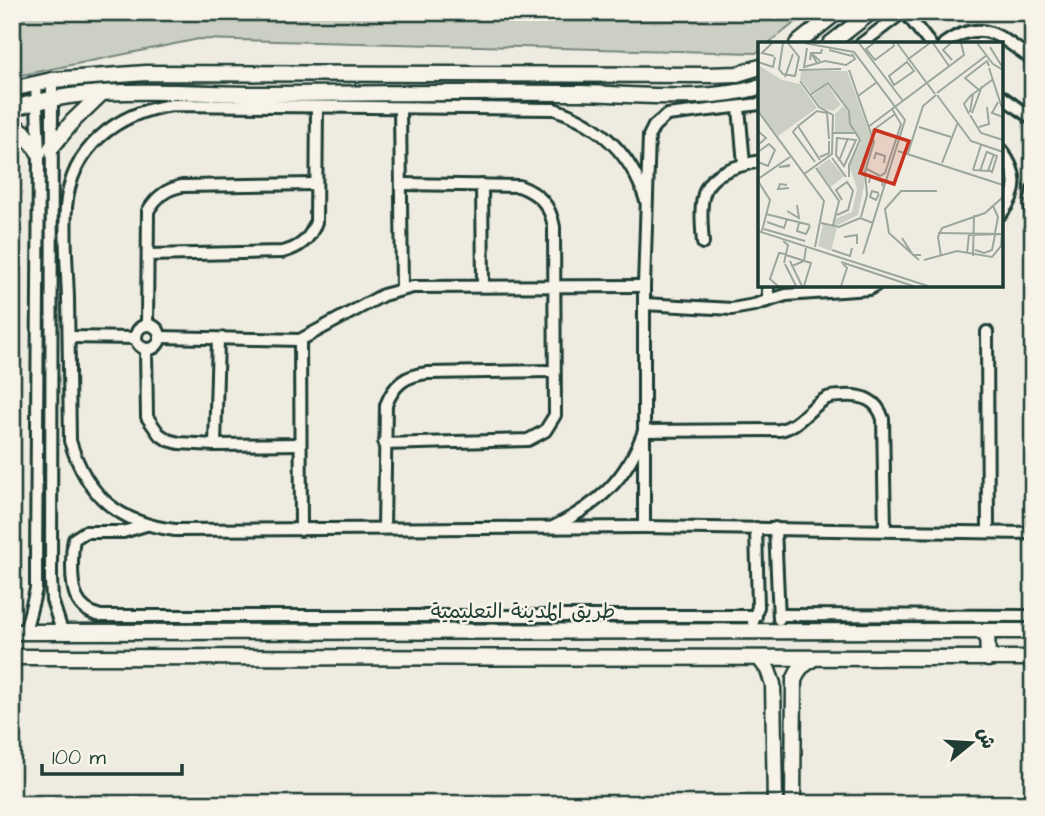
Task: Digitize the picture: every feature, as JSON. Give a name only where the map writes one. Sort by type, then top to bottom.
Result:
[{"type":"street","points":[[800,42],[837,12]]},
{"type":"street","points":[[833,42],[871,12]]},
{"type":"street","points":[[864,42],[904,12],[928,42]]},
{"type":"street","points":[[948,42],[969,30],[986,31],[1033,60]]},
{"type":"street","points":[[12,89],[52,80],[146,73],[708,75],[737,74],[758,68]]},
{"type":"street","points":[[414,74],[414,93]]},
{"type":"street","points":[[18,632],[36,589],[45,150],[52,80]]},
{"type":"street","points":[[36,83],[36,102],[45,150],[51,579],[52,600],[62,631]]},
{"type":"street","points":[[12,109],[51,98],[146,93],[685,96],[738,93],[758,88]]},
{"type":"street","points":[[45,150],[100,95]]},
{"type":"street","points":[[1003,97],[1033,119]]},
{"type":"street","points":[[644,527],[644,286],[649,136],[657,121],[673,114],[758,104]]},
{"type":"street","points":[[646,201],[633,169],[620,150],[594,127],[575,116],[554,109],[172,106],[133,114],[115,124],[87,152],[76,169],[66,208],[70,442],[76,462],[86,481],[115,511],[147,525],[175,530],[644,527],[1033,533]]},
{"type":"street","points":[[148,255],[282,252],[292,250],[307,239],[316,222],[317,107]]},
{"type":"street","points":[[400,108],[402,289]]},
{"type":"street","points":[[739,108],[744,164]]},
{"type":"street","points":[[12,124],[45,150]]},
{"type":"street","points":[[1003,153],[1014,172],[1016,188],[1003,211]]},
{"type":"street","points":[[704,243],[701,205],[707,186],[722,172],[758,161]]},
{"type":"street","points":[[147,326],[148,211],[158,196],[173,187],[316,184]]},
{"type":"street","points":[[384,444],[528,440],[545,431],[555,415],[554,227],[544,200],[533,191],[519,186],[402,184]]},
{"type":"street","points":[[482,186],[482,286]]},
{"type":"street","points":[[1016,188],[1032,190],[1030,205],[1033,224]]},
{"type":"street","points":[[160,337],[300,340],[383,295],[402,289],[435,286],[644,286]]},
{"type":"street","points":[[768,287],[768,301]]},
{"type":"street","points":[[644,304],[732,309],[786,295],[872,287]]},
{"type":"street","points":[[147,326],[156,328],[160,337],[155,348],[146,349],[139,346],[136,338],[139,329],[147,326]]},
{"type":"street","points":[[987,332],[988,532]]},
{"type":"street","points":[[69,337],[136,338]]},
{"type":"street","points":[[215,445],[218,339]]},
{"type":"street","points":[[300,340],[301,530]]},
{"type":"street","points":[[146,349],[147,417],[152,426],[169,440],[215,445],[300,444]]},
{"type":"street","points":[[384,528],[386,405],[401,381],[414,374],[554,371]]},
{"type":"street","points":[[644,431],[780,430],[796,424],[829,397],[863,396],[876,405],[883,419],[885,530]]},
{"type":"street","points":[[550,528],[591,506],[608,491],[635,456],[644,431]]},
{"type":"street","points":[[147,525],[123,533],[85,532],[74,539],[72,587],[77,600],[85,609],[101,616],[756,616]]},
{"type":"street","points":[[743,631],[751,625],[758,607],[756,528]]},
{"type":"street","points":[[775,528],[779,615],[785,631]]},
{"type":"street","points":[[779,615],[1033,616]]},
{"type":"street","points":[[987,631],[988,659]]},
{"type":"street","name":"طريق المدينة التعليمية","points":[[18,632],[1033,631]]},
{"type":"street","points":[[540,659],[541,632]]},
{"type":"street","points":[[12,657],[1033,659]]},
{"type":"street","points":[[760,659],[773,684],[775,804]]},
{"type":"street","points":[[793,804],[794,680],[800,667],[811,660]]},
{"type":"shaded area","points":[[12,12],[808,12],[770,42],[758,42],[756,53],[199,39],[12,77]]}]
